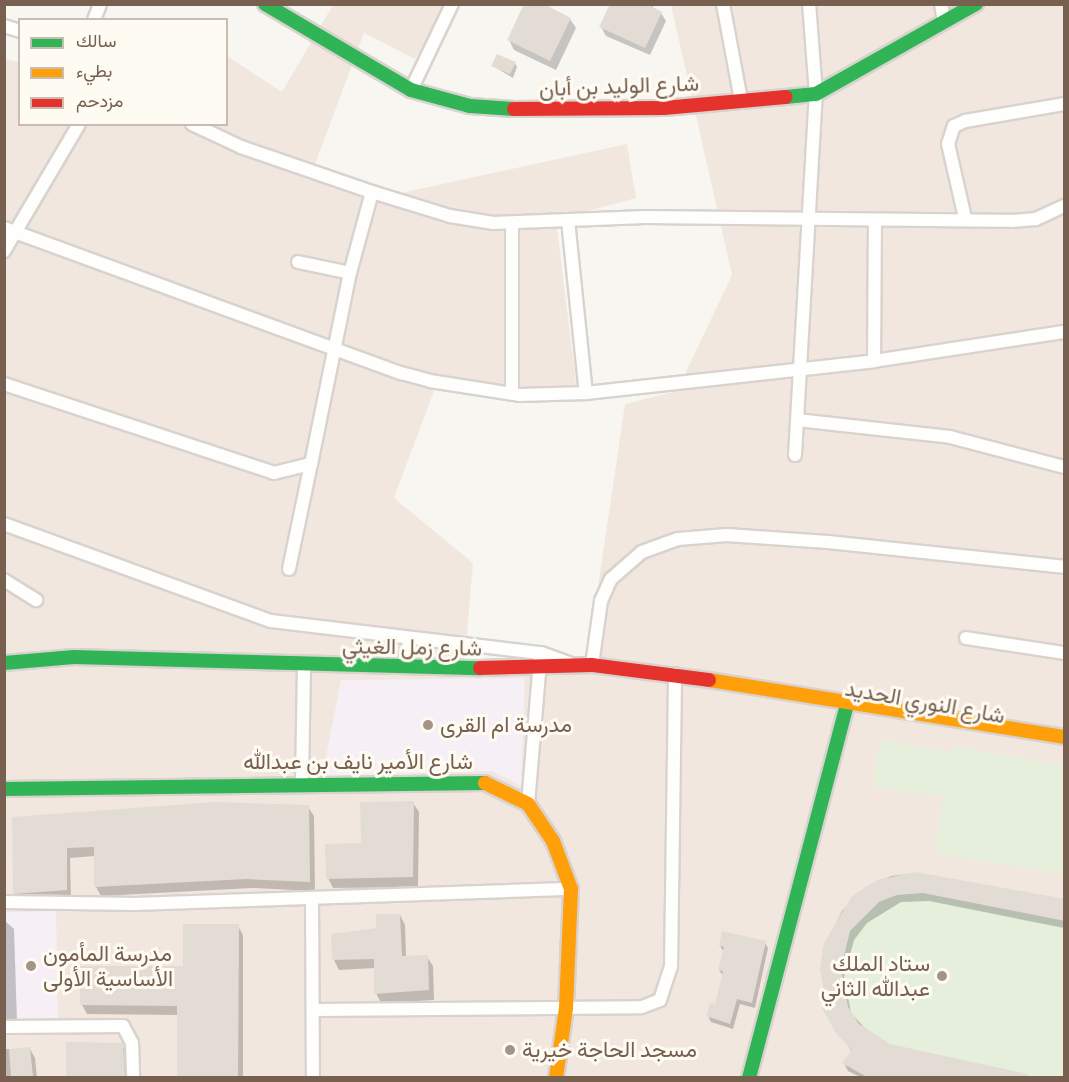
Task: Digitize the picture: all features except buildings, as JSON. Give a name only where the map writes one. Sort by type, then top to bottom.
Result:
[{"type":"street","name":"شارع الوليد بن أبان","points":[[265,4],[411,90],[470,106],[531,110],[663,108],[816,94],[976,4]]},
{"type":"street","points":[[411,90],[452,4]]},
{"type":"street","points":[[723,4],[741,100]]},
{"type":"street","points":[[795,455],[816,94],[809,4]]},
{"type":"street","points":[[941,4],[944,21]]},
{"type":"street","points":[[965,218],[948,144],[954,126],[965,120],[1065,104]]},
{"type":"street","points":[[4,251],[17,233],[78,126]]},
{"type":"street","points":[[196,126],[241,147],[372,192],[466,219],[512,223],[568,220],[809,217],[875,222],[965,218],[1036,219],[1065,206]]},
{"type":"street","points":[[289,569],[350,273],[372,192]]},
{"type":"street","points":[[568,220],[586,393]]},
{"type":"street","points":[[874,361],[875,222]]},
{"type":"street","points":[[512,223],[512,394]]},
{"type":"street","points":[[4,228],[335,351],[430,381],[512,394],[546,397],[586,393],[874,361],[1065,333]]},
{"type":"street","points":[[298,262],[350,273]]},
{"type":"street","points":[[4,384],[274,473],[311,464]]},
{"type":"street","points":[[797,420],[951,436],[1065,467]]},
{"type":"street","points":[[4,524],[271,621],[541,653],[571,664]]},
{"type":"street","points":[[592,665],[601,601],[611,579],[642,552],[678,539],[727,535],[819,541],[1064,564]]},
{"type":"street","points":[[4,580],[21,587],[36,600]]},
{"type":"street","points":[[403,667],[410,638]]},
{"type":"street","points":[[966,638],[1065,653]]},
{"type":"street","points":[[528,804],[541,653]]},
{"type":"street","name":"شارع زمل الغيثي","points":[[4,663],[74,657],[304,666],[538,669],[571,664],[675,674],[816,699]]},
{"type":"street","points":[[302,781],[304,666]]},
{"type":"street","points":[[314,1010],[651,1006],[660,999],[668,987],[671,967],[675,674]]},
{"type":"street","name":"شارع النوري الحديد","points":[[816,699],[1065,748]]},
{"type":"street","points":[[749,1077],[832,757],[842,704]]},
{"type":"street","name":"شارع النوري الحديد","points":[[842,704],[1065,737]]},
{"type":"street","name":"شارع الأمير نايف بن عبدالله","points":[[4,789],[302,781],[486,783],[528,804],[553,841],[571,890],[566,1008],[556,1077]]},
{"type":"street","points":[[4,902],[135,904],[571,890]]},
{"type":"street","points":[[312,899],[313,1077]]},
{"type":"street","points":[[4,1027],[123,1026],[132,1043],[133,1077]]},
{"type":"shaded area","points":[[333,5],[448,5],[415,59],[364,33],[314,167],[401,193],[627,144],[636,198],[556,220],[578,398],[440,375],[394,498],[473,563],[464,669],[588,655],[625,404],[677,391],[732,275],[671,5],[1064,5],[1064,1077],[5,1077],[4,59],[18,62],[18,126],[228,126],[228,57],[282,92]]},
{"type":"shaded area","name":"مدرسة ام القرى","points":[[525,678],[521,786],[492,771],[322,776],[341,680]]},
{"type":"shaded area","name":"مدرسة المأمون الأساسية الأولى","points":[[56,911],[58,1021],[5,1022],[4,912]]},
{"type":"green space","points":[[880,739],[952,752],[953,746],[1064,765],[1064,874],[935,853],[944,797],[872,786]]},
{"type":"green space","name":"ستاد الملك عبدالله الثاني","points":[[916,872],[1064,899],[1064,1077],[867,1077],[842,1063],[852,1050],[835,1032],[822,1008],[827,1006],[820,969],[824,943],[852,896],[877,880]]},
{"type":"traffic: fast","points":[[265,4],[411,90],[470,106],[514,109]]},
{"type":"traffic: fast","points":[[786,97],[816,94],[976,4]]},
{"type":"traffic: fast","points":[[4,663],[74,657],[480,668]]},
{"type":"traffic: fast","points":[[749,1078],[848,700]]},
{"type":"traffic: fast","points":[[4,789],[485,783]]},
{"type":"traffic: slow","points":[[709,680],[1064,737]]},
{"type":"traffic: slow","points":[[485,783],[528,804],[553,841],[571,889],[566,1008],[556,1078]]},
{"type":"traffic: jam","points":[[514,109],[664,108],[786,97]]},
{"type":"traffic: jam","points":[[480,668],[592,665],[709,680]]},
{"type":"place","name":"مدرسة ام القرى","points":[[428,725]]},
{"type":"place","name":"مدرسة المأمون الأساسية الأولى","points":[[31,966]]},
{"type":"place","name":"ستاد الملك عبدالله الثاني","points":[[942,976]]},
{"type":"place","name":"مسجد الحاجة خيرية","points":[[510,1050]]}]
